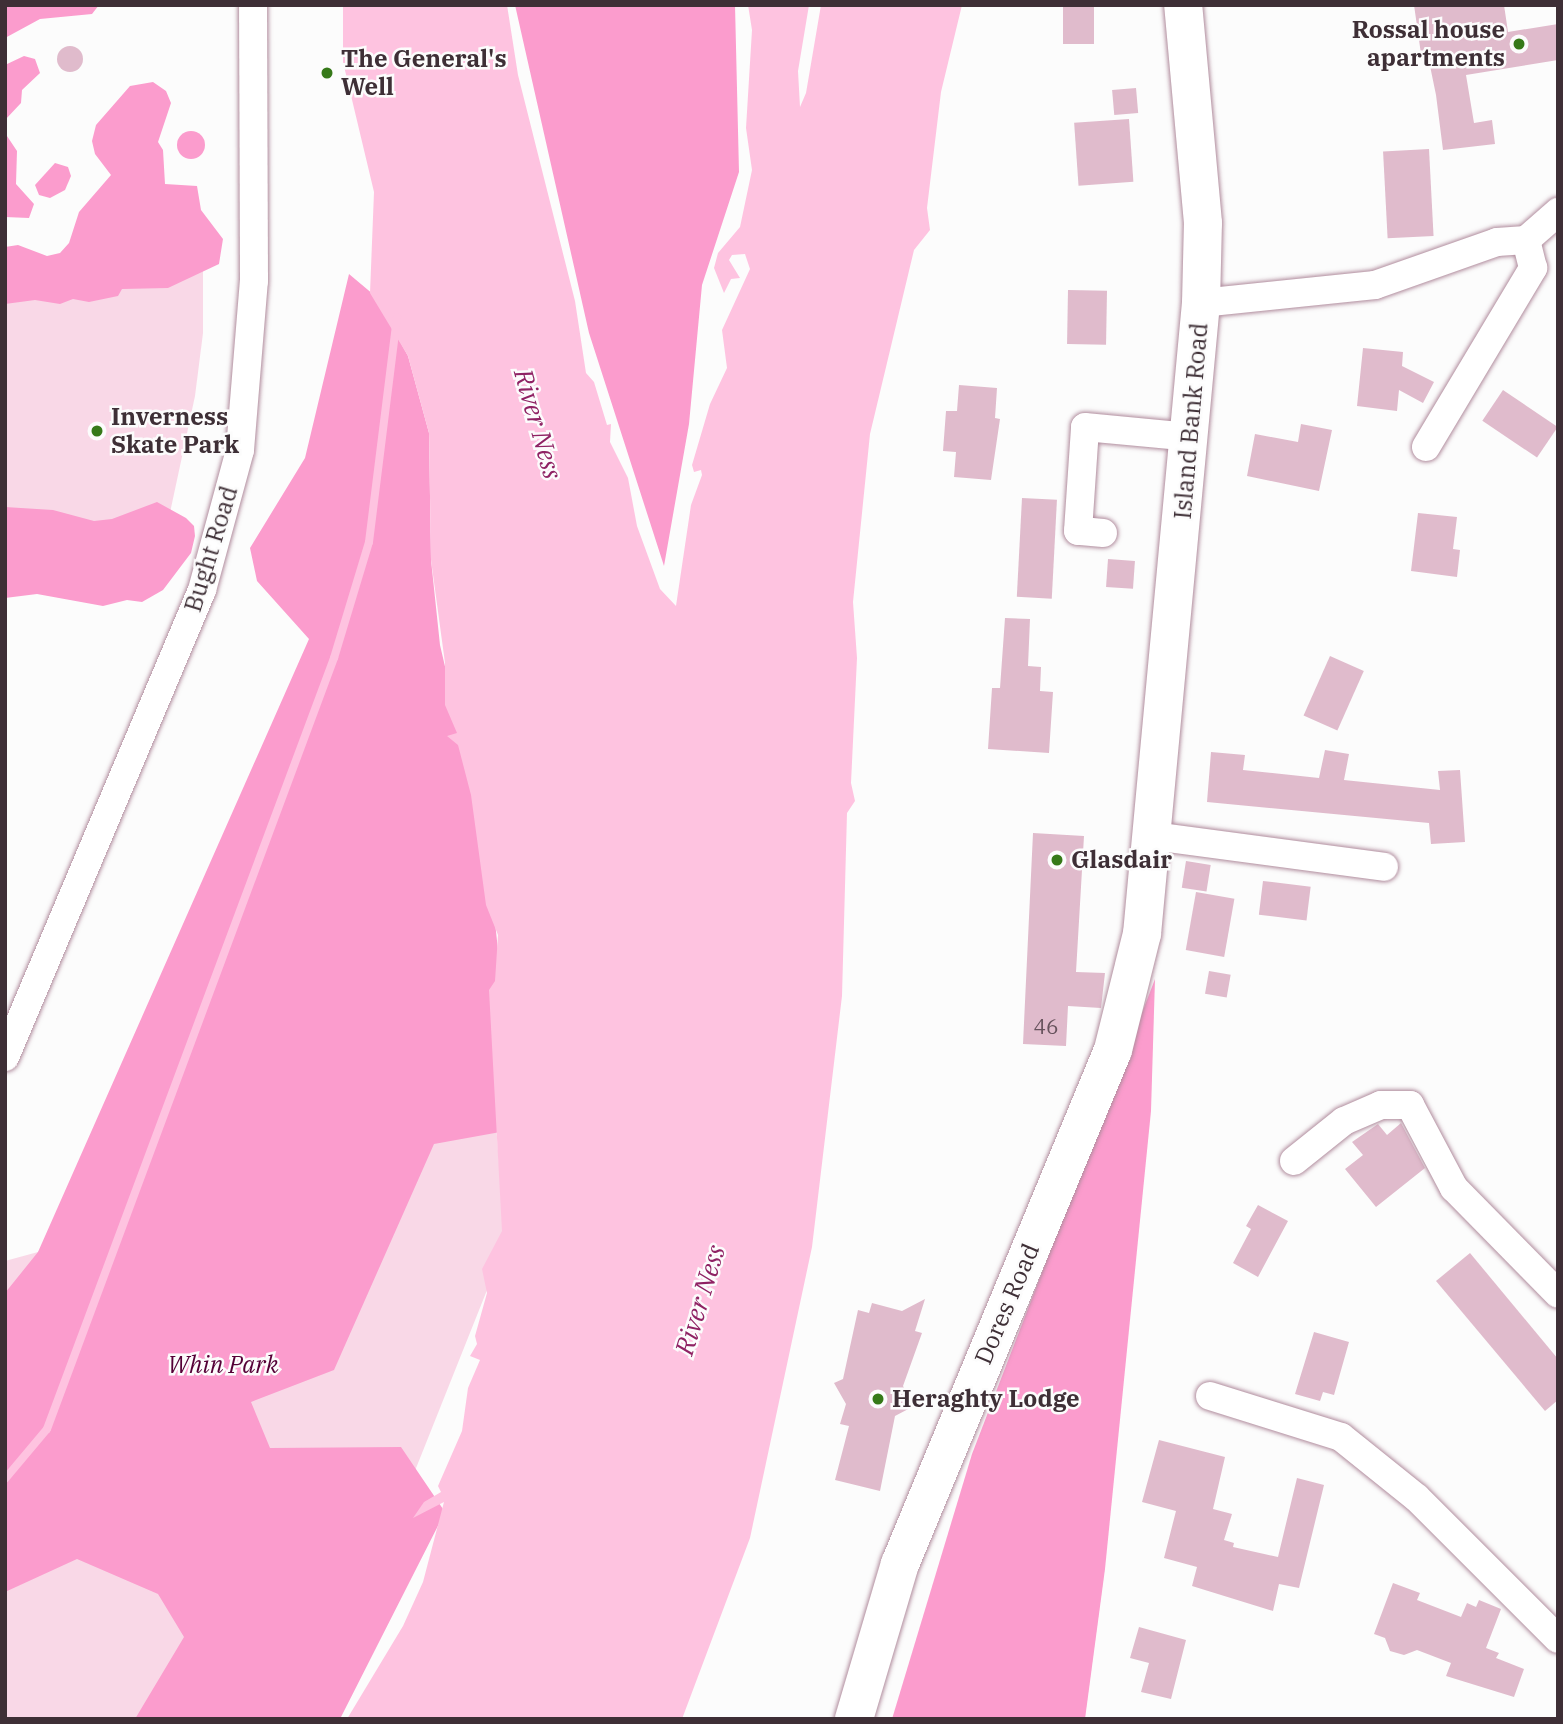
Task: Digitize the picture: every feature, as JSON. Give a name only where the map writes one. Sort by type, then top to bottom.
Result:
[{"type":"main road","name":"Island Bank Road","points":[[1113,1050],[1142,934],[1201,303],[1203,223],[1183,5]]},
{"type":"main road","name":"Dores Road","points":[[853,1719],[900,1564],[1113,1050]]},
{"type":"street","name":"Bught Road","points":[[5,1057],[202,590],[228,503],[250,370],[253,5]]},
{"type":"street","points":[[1201,303],[1375,285],[1497,242],[1526,240],[1558,212]]},
{"type":"street","points":[[1426,447],[1533,268],[1526,240]]},
{"type":"street","points":[[1102,533],[1078,531],[1085,427],[1190,437]]},
{"type":"street","points":[[1153,836],[1384,867]]},
{"type":"street","points":[[1294,1161],[1344,1121],[1381,1105],[1410,1105],[1454,1188],[1558,1294]]},
{"type":"street","points":[[1210,1396],[1341,1437],[1417,1498],[1558,1639]]},
{"type":"green space","points":[[5,5],[99,5],[92,14],[40,19],[5,38]]},
{"type":"green space","points":[[515,5],[735,5],[739,172],[702,285],[689,424],[664,566],[589,333]]},
{"type":"green space","points":[[24,56],[35,59],[40,73],[22,90],[21,103],[5,120],[5,65]]},
{"type":"green space","points":[[153,82],[166,91],[171,103],[158,142],[163,150],[165,184],[197,186],[201,210],[223,239],[219,264],[168,288],[122,289],[118,296],[89,302],[73,299],[60,304],[35,300],[5,304],[5,247],[18,245],[47,256],[60,253],[69,243],[79,212],[111,175],[95,154],[92,141],[96,125],[130,86]]},
{"type":"green space","points":[[191,131],[201,135],[205,145],[201,155],[191,159],[181,155],[177,145],[181,135]]},
{"type":"green space","points":[[5,133],[17,151],[16,184],[34,204],[29,218],[5,217]]},
{"type":"green space","points":[[55,163],[68,167],[71,176],[65,190],[50,198],[39,195],[35,185]]},
{"type":"green space","name":"Inverness Skate Park","points":[[203,269],[203,333],[195,396],[165,536],[5,517],[5,298]]},
{"type":"green space","name":"Whin Park","points":[[349,274],[374,295],[408,356],[429,433],[431,560],[440,645],[470,774],[495,922],[517,1129],[434,1144],[334,1370],[251,1402],[270,1448],[401,1447],[445,1512],[340,1719],[135,1719],[184,1637],[158,1594],[77,1559],[5,1592],[5,1293],[38,1252],[309,639],[257,581],[250,548],[305,458]]},
{"type":"green space","points":[[157,502],[186,518],[194,526],[195,536],[191,553],[163,590],[142,602],[127,600],[103,606],[37,594],[5,598],[5,507],[53,510],[94,521],[112,519]]},
{"type":"green space","name":"Whin Park","points":[[470,774],[505,1245],[316,1719],[5,1719],[5,1261],[38,1252]]},
{"type":"green space","points":[[1155,979],[1151,1111],[1105,1569],[1085,1719],[892,1719],[972,1454]]},
{"type":"water","name":"River Ness","points":[[343,5],[507,5],[518,75],[575,301],[586,373],[594,382],[607,425],[611,424],[610,442],[628,478],[637,526],[660,589],[676,606],[691,505],[702,475],[701,470],[694,472],[692,465],[710,404],[727,368],[722,330],[750,269],[745,254],[732,255],[729,260],[740,278],[731,279],[724,293],[714,268],[718,253],[740,227],[752,170],[746,128],[752,30],[748,5],[809,5],[798,71],[800,107],[806,93],[821,5],[962,5],[941,92],[927,208],[930,230],[914,250],[870,434],[853,602],[857,658],[851,783],[855,801],[847,813],[842,996],[812,1247],[750,1538],[682,1719],[347,1719],[403,1626],[423,1582],[444,1502],[413,1518],[424,1502],[441,1492],[438,1486],[462,1431],[468,1388],[480,1360],[470,1356],[477,1344],[475,1336],[487,1293],[482,1269],[502,1231],[489,990],[495,981],[498,935],[486,905],[471,795],[458,745],[447,736],[457,733],[445,705],[445,663],[431,560],[429,433],[408,356],[370,293],[374,192],[343,62]]},
{"type":"building","points":[[1063,5],[1094,5],[1094,44],[1063,44]]},
{"type":"building","points":[[1414,5],[1504,5],[1508,32],[1558,24],[1558,60],[1466,75],[1474,123],[1492,120],[1495,144],[1443,150],[1436,95],[1429,61],[1422,61]]},
{"type":"building","points":[[70,46],[79,50],[83,59],[79,68],[70,72],[61,68],[57,59],[61,50]]},
{"type":"building","points":[[1136,88],[1138,113],[1114,115],[1112,90]]},
{"type":"building","points":[[1129,119],[1133,182],[1079,186],[1074,123]]},
{"type":"building","points":[[1429,149],[1434,236],[1388,238],[1383,151]]},
{"type":"building","points":[[1068,290],[1107,291],[1106,345],[1067,344]]},
{"type":"building","points":[[1363,348],[1403,352],[1402,366],[1434,382],[1423,403],[1399,390],[1397,411],[1357,406]]},
{"type":"building","points":[[959,385],[997,388],[995,418],[1000,419],[991,480],[954,477],[956,452],[943,451],[946,411],[957,411]]},
{"type":"building","points":[[1503,390],[1558,427],[1537,458],[1482,421]]},
{"type":"building","points":[[1301,424],[1332,430],[1319,491],[1247,476],[1255,434],[1298,442]]},
{"type":"building","points":[[1022,498],[1057,500],[1052,599],[1017,597]]},
{"type":"building","points":[[1418,513],[1457,517],[1453,549],[1460,550],[1457,577],[1411,571]]},
{"type":"building","points":[[1108,559],[1135,561],[1133,589],[1106,587]]},
{"type":"building","points":[[1005,618],[1030,619],[1028,666],[1041,667],[1040,691],[1053,692],[1049,753],[988,749],[992,688],[1000,688]]},
{"type":"building","points":[[1330,656],[1364,671],[1337,730],[1304,715]]},
{"type":"building","points":[[1325,750],[1349,754],[1344,780],[1440,790],[1438,771],[1460,770],[1465,842],[1431,844],[1429,823],[1207,802],[1211,752],[1245,755],[1243,770],[1319,778]]},
{"type":"building","points":[[1033,833],[1084,836],[1076,972],[1105,973],[1101,1008],[1068,1006],[1066,1046],[1023,1044]]},
{"type":"building","points":[[1186,861],[1211,865],[1206,892],[1182,888]]},
{"type":"building","points":[[1263,881],[1311,887],[1306,921],[1259,915]]},
{"type":"building","points":[[1196,892],[1234,899],[1224,957],[1186,950]]},
{"type":"building","points":[[1209,971],[1231,975],[1227,997],[1205,994]]},
{"type":"building","points":[[1401,1123],[1425,1168],[1376,1207],[1345,1169],[1363,1155],[1352,1142],[1378,1124],[1387,1135]]},
{"type":"building","points":[[1258,1205],[1288,1221],[1258,1277],[1233,1263],[1251,1229],[1246,1226]]},
{"type":"building","points":[[1470,1253],[1558,1359],[1558,1400],[1545,1411],[1436,1281]]},
{"type":"building","name":"Heraghty Lodge","points":[[925,1299],[915,1331],[922,1333],[903,1386],[914,1406],[895,1416],[880,1491],[835,1480],[849,1426],[840,1424],[846,1404],[834,1383],[843,1379],[858,1310],[869,1313],[872,1303],[902,1311]]},
{"type":"building","points":[[1314,1332],[1349,1342],[1334,1395],[1323,1392],[1320,1401],[1295,1394]]},
{"type":"building","points":[[1159,1440],[1225,1457],[1213,1509],[1232,1514],[1224,1540],[1234,1543],[1233,1547],[1278,1557],[1297,1478],[1324,1485],[1299,1588],[1279,1584],[1273,1611],[1192,1586],[1197,1567],[1164,1558],[1176,1511],[1142,1502]]},
{"type":"building","points":[[1393,1583],[1420,1593],[1417,1600],[1461,1617],[1467,1603],[1476,1607],[1479,1600],[1501,1609],[1486,1648],[1499,1653],[1496,1658],[1524,1669],[1514,1697],[1446,1676],[1451,1663],[1417,1650],[1404,1655],[1390,1651],[1385,1638],[1374,1634]]},
{"type":"building","points":[[1139,1627],[1186,1640],[1171,1699],[1141,1692],[1149,1663],[1130,1658]]},
{"type":"waterway","points":[[5,1479],[47,1429],[334,658],[369,542],[397,317]]},
{"type":"place","name":"Rossal house apartments","points":[[1519,44]]},
{"type":"place","name":"The General's Well","points":[[327,73]]},
{"type":"place","name":"Inverness Skate Park","points":[[97,431]]},
{"type":"place","name":"Glasdair","points":[[1057,860]]},
{"type":"place","name":"Heraghty Lodge","points":[[878,1399]]}]
